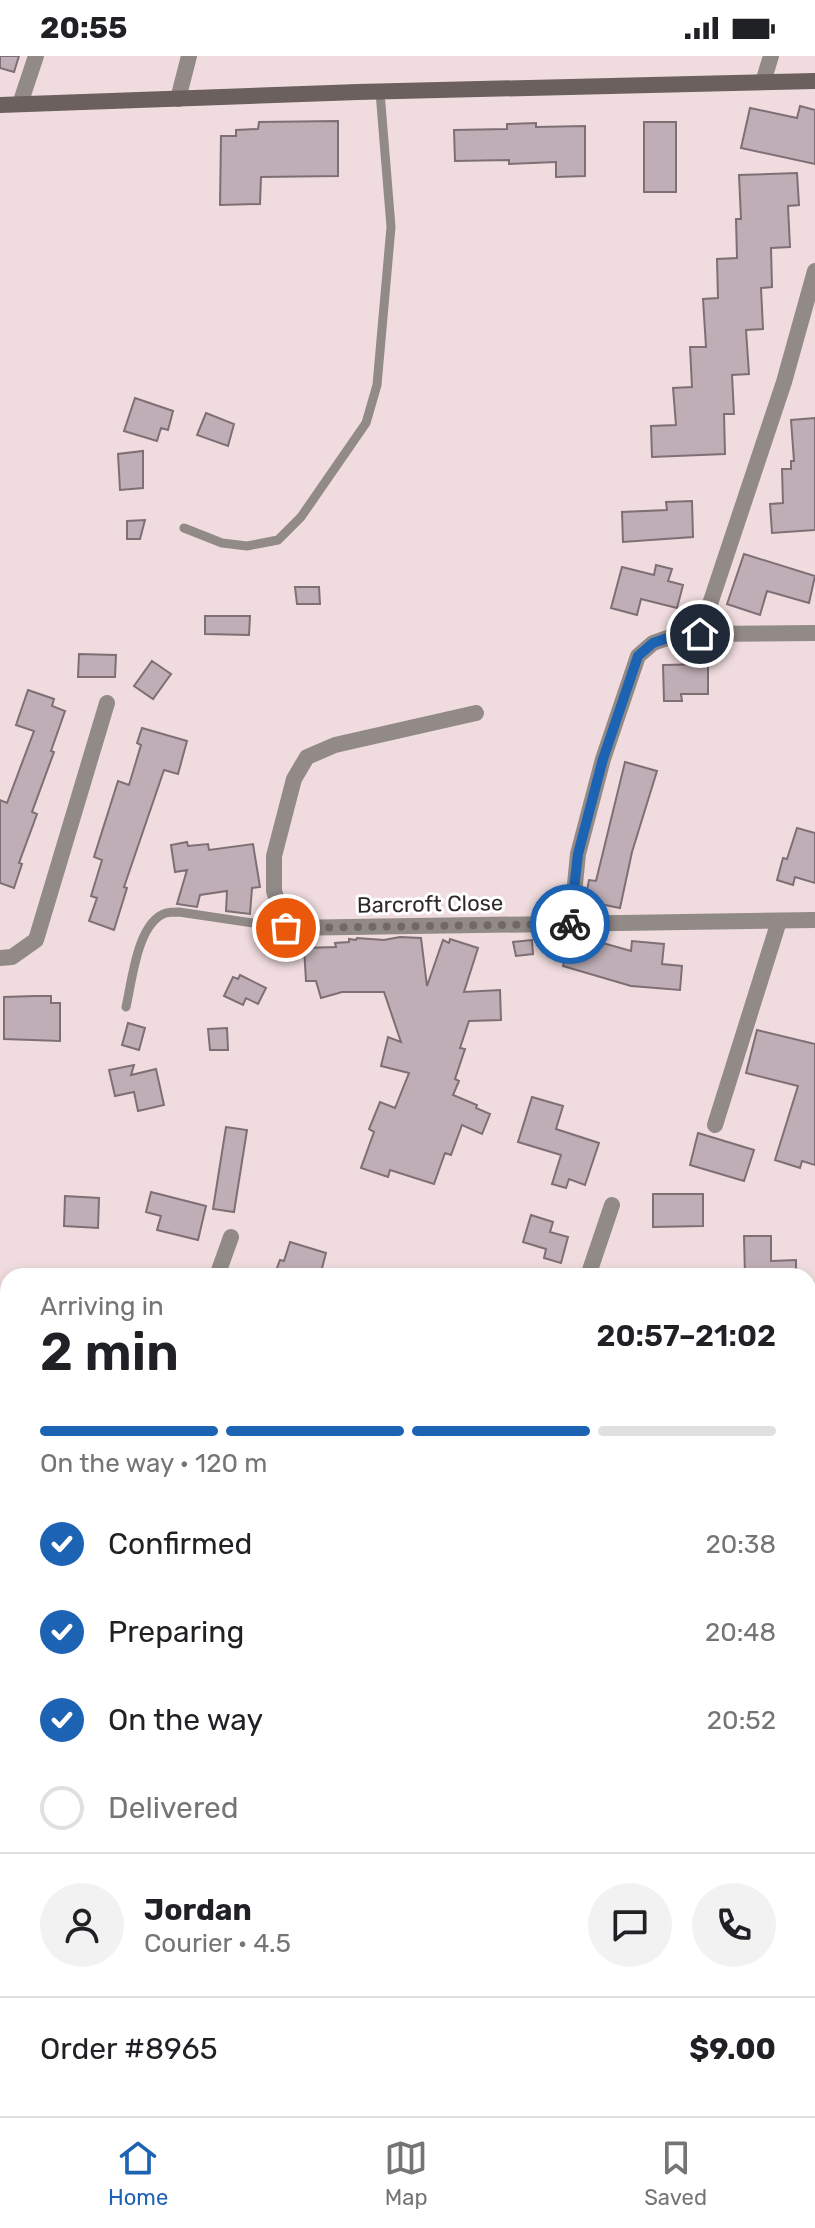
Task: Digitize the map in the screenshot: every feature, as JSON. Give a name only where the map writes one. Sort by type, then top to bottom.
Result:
[{"type":"main road","points":[[0,105],[815,81]]},
{"type":"street","points":[[20,104],[36,56]]},
{"type":"street","points":[[178,99],[189,56]]},
{"type":"street","points":[[763,82],[771,56]]},
{"type":"street","points":[[700,634],[784,382],[815,271]]},
{"type":"street","points":[[571,924],[578,854],[603,759],[638,656],[653,643],[673,636],[815,633]]},
{"type":"street","points":[[0,958],[12,957],[36,940],[107,703]]},
{"type":"street","points":[[286,928],[274,891],[274,856],[294,779],[307,757],[335,745],[476,713]]},
{"type":"street","name":"Barcroft Close","points":[[286,928],[815,920]]},
{"type":"street","points":[[715,1125],[779,921]]},
{"type":"street","points":[[591,1268],[612,1205]]},
{"type":"street","points":[[220,1268],[231,1237]]},
{"type":"lane","points":[[184,528],[222,543],[247,546],[278,540],[301,517],[366,423],[377,385],[391,227],[380,92]]},
{"type":"lane","points":[[126,1007],[141,941],[152,923],[165,913],[179,912],[286,928]]},
{"type":"building","points":[[0,56],[19,56],[14,72],[0,68]]},
{"type":"building","points":[[800,106],[815,110],[815,164],[741,148],[750,108],[797,118]]},
{"type":"building","points":[[338,121],[338,176],[261,177],[260,204],[220,205],[221,136],[236,136],[236,130],[258,129],[259,122]]},
{"type":"building","points":[[644,122],[676,122],[676,192],[644,192]]},
{"type":"building","points":[[536,123],[536,127],[585,126],[585,176],[556,177],[556,162],[509,164],[509,160],[455,161],[454,130],[507,129],[507,124]]},
{"type":"building","points":[[797,173],[799,205],[788,206],[790,247],[771,248],[772,287],[761,288],[763,329],[746,330],[749,374],[732,375],[734,414],[724,414],[725,454],[652,457],[651,426],[676,425],[673,388],[692,387],[690,347],[706,347],[703,299],[718,298],[717,259],[737,258],[736,219],[741,219],[739,175]]},
{"type":"building","points":[[135,398],[173,411],[168,430],[161,428],[157,441],[124,431]]},
{"type":"building","points":[[206,413],[234,424],[228,446],[197,435]]},
{"type":"building","points":[[815,418],[815,530],[772,533],[770,504],[783,503],[782,469],[791,469],[791,461],[794,461],[791,420]]},
{"type":"building","points":[[143,451],[143,488],[120,490],[118,454]]},
{"type":"building","points":[[692,501],[693,537],[623,542],[622,512],[667,510],[666,502]]},
{"type":"building","points":[[145,520],[140,539],[127,539],[127,521]]},
{"type":"building","points":[[744,554],[815,576],[809,603],[767,591],[760,615],[727,604]]},
{"type":"building","points":[[656,565],[672,569],[668,581],[683,585],[677,608],[641,599],[637,615],[611,608],[622,567],[654,575]]},
{"type":"building","points":[[295,587],[319,587],[320,604],[297,604]]},
{"type":"building","points":[[205,616],[250,616],[249,635],[205,634]]},
{"type":"building","points":[[79,654],[116,655],[115,677],[78,677]]},
{"type":"building","points":[[152,661],[171,674],[153,699],[134,686]]},
{"type":"building","points":[[708,664],[708,694],[681,694],[682,701],[664,701],[663,665]]},
{"type":"building","points":[[28,690],[54,699],[52,706],[65,711],[32,812],[37,814],[19,863],[22,864],[14,888],[0,883],[0,800],[7,803],[34,731],[16,725]]},
{"type":"building","points":[[142,728],[187,741],[178,774],[164,770],[124,887],[127,888],[114,930],[89,921],[97,898],[91,896],[102,860],[94,857],[118,781],[129,785],[141,745],[137,743]]},
{"type":"building","points":[[625,762],[657,771],[632,852],[620,908],[585,901],[589,880],[596,881]]},
{"type":"building","points":[[797,828],[815,833],[815,883],[795,877],[793,885],[777,880]]},
{"type":"building","points":[[187,842],[188,846],[208,844],[209,850],[253,844],[260,887],[252,888],[250,914],[226,911],[227,891],[200,895],[197,907],[177,904],[187,870],[175,872],[171,845]]},
{"type":"building","points":[[357,938],[384,940],[421,938],[427,986],[443,940],[449,943],[450,939],[478,948],[464,992],[500,990],[501,1020],[469,1021],[460,1048],[465,1049],[453,1095],[490,1114],[482,1134],[462,1125],[451,1155],[445,1153],[434,1184],[390,1170],[388,1177],[361,1168],[374,1132],[369,1129],[380,1102],[395,1108],[409,1073],[381,1066],[388,1037],[401,1042],[384,992],[342,992],[321,998],[316,981],[306,981],[304,948],[336,947],[335,943]]},
{"type":"building","points":[[585,938],[631,951],[632,941],[664,944],[662,964],[682,966],[680,990],[631,986],[563,966],[571,940],[583,944]]},
{"type":"building","points":[[532,940],[533,954],[516,956],[513,942]]},
{"type":"building","points":[[240,975],[266,988],[258,1004],[246,998],[243,1005],[224,996],[233,977],[238,979]]},
{"type":"building","points":[[51,996],[51,1003],[60,1003],[60,1041],[4,1039],[4,997]]},
{"type":"building","points":[[128,1023],[145,1028],[139,1050],[122,1045]]},
{"type":"building","points":[[227,1028],[228,1050],[210,1050],[208,1029]]},
{"type":"building","points":[[757,1030],[815,1044],[815,1165],[802,1161],[800,1168],[775,1160],[798,1086],[746,1073]]},
{"type":"building","points":[[134,1065],[131,1075],[156,1069],[164,1105],[138,1111],[134,1092],[115,1096],[109,1070]]},
{"type":"building","points":[[532,1097],[563,1106],[556,1129],[599,1143],[585,1185],[569,1179],[566,1188],[552,1184],[561,1155],[518,1142]]},
{"type":"building","points":[[226,1127],[247,1130],[234,1212],[213,1209]]},
{"type":"building","points":[[698,1133],[754,1150],[744,1181],[690,1165]]},
{"type":"building","points":[[151,1192],[206,1206],[198,1240],[157,1230],[161,1216],[146,1212]]},
{"type":"building","points":[[653,1194],[703,1194],[703,1226],[653,1227]]},
{"type":"building","points":[[65,1196],[99,1198],[98,1228],[64,1226]]},
{"type":"building","points":[[531,1215],[553,1222],[550,1232],[568,1237],[561,1263],[544,1258],[546,1249],[523,1242]]},
{"type":"building","points":[[744,1236],[771,1236],[771,1261],[796,1260],[796,1268],[745,1268]]},
{"type":"building","points":[[290,1242],[326,1253],[322,1268],[277,1268],[280,1260],[284,1261]]},
{"type":"way so far","points":[[286,928],[570,924]]},
{"type":"route","points":[[570,924],[578,854],[603,759],[638,656],[653,643],[673,636],[700,634]]}]
